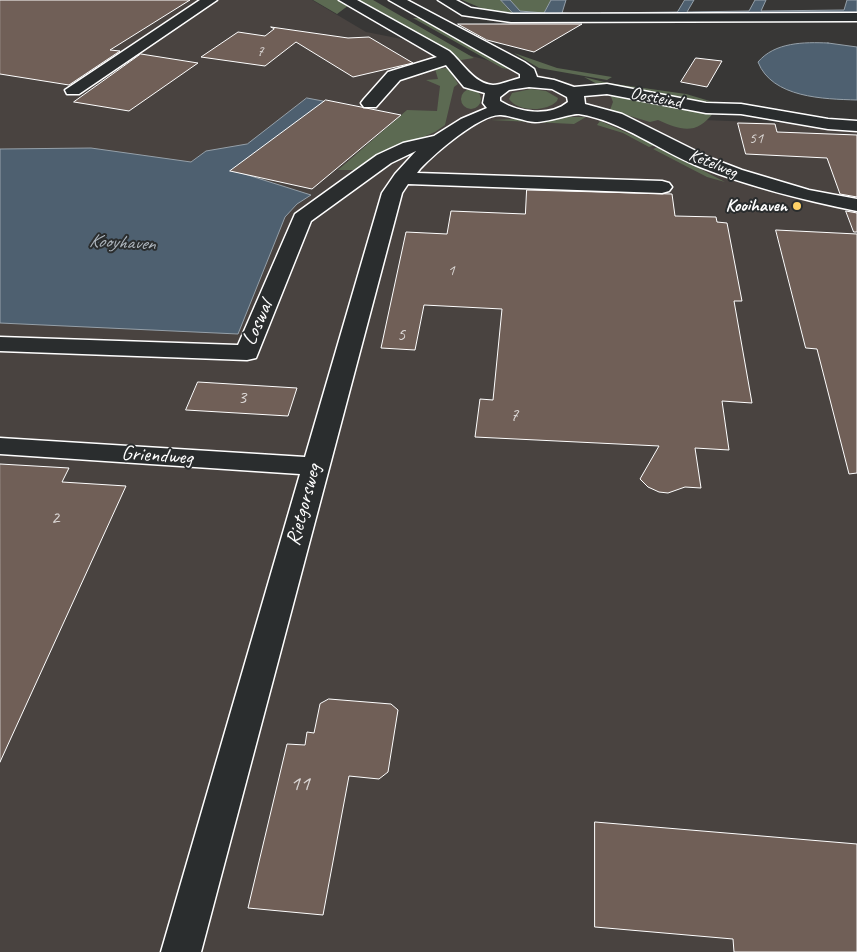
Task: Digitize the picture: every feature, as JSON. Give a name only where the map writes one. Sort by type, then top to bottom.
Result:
[{"type":"street","points":[[74,90],[210,0]]},
{"type":"street","points":[[346,0],[449,59],[470,83],[498,100],[515,114],[540,116],[558,114],[573,99]]},
{"type":"street","points":[[396,0],[518,65],[528,72],[530,82]]},
{"type":"street","points":[[445,0],[467,12],[511,18],[719,19],[857,17]]},
{"type":"street","points":[[370,103],[394,76],[449,59]]},
{"type":"street","name":"Oosteind","points":[[607,81],[716,98],[741,109]]},
{"type":"street","name":"Ketelweg","points":[[530,82],[553,85],[573,99],[616,118],[701,161],[735,174],[806,195],[857,205]]},
{"type":"street","name":"Rietgorsweg","points":[[181,952],[392,194],[413,163],[442,138],[498,100],[510,85],[530,82]]},
{"type":"street","name":"Oosteind","points":[[573,99],[608,89],[706,108],[741,109],[828,124],[857,126]]},
{"type":"street","name":"Loswal","points":[[0,344],[246,354],[302,218],[384,159],[410,147],[442,138]]},
{"type":"street","points":[[402,178],[662,187]]},
{"type":"street","name":"Griendweg","points":[[0,446],[315,466]]},
{"type":"shaded area","points":[[0,0],[312,0],[366,32],[432,45],[703,120],[857,126],[857,952],[0,952]]},
{"type":"green space","points":[[313,0],[340,0],[349,5],[337,14]]},
{"type":"green space","points":[[357,0],[373,0],[474,58],[461,60]]},
{"type":"green space","points":[[462,0],[501,0],[514,15],[498,15]]},
{"type":"green space","points":[[509,0],[551,0],[544,13],[520,11]]},
{"type":"green space","points":[[413,18],[421,18],[498,60],[512,70],[502,68]]},
{"type":"green space","points":[[514,53],[557,68],[612,77],[607,80],[539,68]]},
{"type":"green space","points":[[448,68],[458,84],[454,87],[445,125],[435,132],[354,170],[338,170],[407,110],[437,111],[440,86],[426,80],[438,79],[435,69]]},
{"type":"green space","points":[[584,77],[608,83],[686,94],[713,102],[688,100],[599,85]]},
{"type":"green space","points":[[471,89],[478,92],[481,99],[478,106],[471,109],[464,106],[461,99],[464,92]]},
{"type":"green space","points":[[531,89],[546,91],[558,98],[557,101],[547,107],[533,109],[519,106],[509,99],[512,93]]},
{"type":"green space","points":[[610,94],[714,112],[701,125],[688,129],[681,128],[658,120],[650,122],[610,110],[613,102]]},
{"type":"green space","points":[[586,117],[574,124],[491,120]]},
{"type":"green space","points":[[600,121],[655,145],[649,147],[623,133],[597,125]]},
{"type":"green space","points":[[658,147],[725,182],[707,177],[653,149]]},
{"type":"water","points":[[501,0],[510,0],[520,11],[544,13],[551,0],[566,0],[562,13],[582,14],[515,15]]},
{"type":"water","points":[[685,0],[694,0],[687,12],[749,11],[755,0],[766,0],[761,11],[844,10],[847,0],[857,0],[857,14],[602,17],[601,13],[677,12]]},
{"type":"water","points":[[800,43],[828,43],[857,47],[857,100],[815,97],[787,90],[765,74],[758,62],[765,55],[781,47]]},
{"type":"water","name":"Kooyhaven","points":[[307,98],[328,102],[235,171],[311,195],[297,204],[285,217],[238,334],[0,323],[0,149],[91,148],[191,162],[206,151],[247,144]]},
{"type":"building","points":[[0,0],[190,0],[110,50],[120,51],[69,85],[0,74]]},
{"type":"building","points":[[458,24],[582,24],[534,52],[487,40]]},
{"type":"building","points":[[271,27],[348,38],[369,37],[413,63],[353,77],[296,42],[265,66],[201,57],[238,32],[265,36],[274,29]]},
{"type":"building","points":[[141,54],[198,63],[129,111],[74,102]]},
{"type":"building","points":[[696,58],[722,61],[707,87],[681,82]]},
{"type":"building","points":[[326,100],[401,115],[312,189],[230,171]]},
{"type":"building","points":[[738,123],[775,124],[777,132],[857,135],[857,197],[840,194],[827,158],[746,154]]},
{"type":"building","points":[[527,190],[672,194],[675,216],[716,217],[717,222],[727,223],[742,301],[734,301],[752,403],[722,401],[729,450],[695,448],[701,488],[685,487],[668,493],[659,492],[648,487],[640,479],[659,446],[475,437],[480,399],[493,400],[502,309],[424,305],[415,350],[381,348],[406,232],[447,234],[451,211],[525,214]]},
{"type":"building","points":[[846,211],[857,213],[857,232],[854,232]]},
{"type":"building","points":[[776,230],[857,234],[857,473],[849,474],[817,349],[806,348]]},
{"type":"building","points":[[198,382],[297,388],[288,416],[186,410]]},
{"type":"building","points":[[0,464],[69,468],[62,482],[126,486],[0,762]]},
{"type":"building","points":[[329,699],[391,704],[398,710],[388,772],[379,779],[349,776],[323,915],[248,908],[287,744],[305,745],[307,732],[314,733],[320,704]]},
{"type":"building","points":[[595,822],[857,844],[857,952],[734,952],[733,939],[595,927]]},
{"type":"place","name":"Kooihaven","points":[[797,206]]}]
